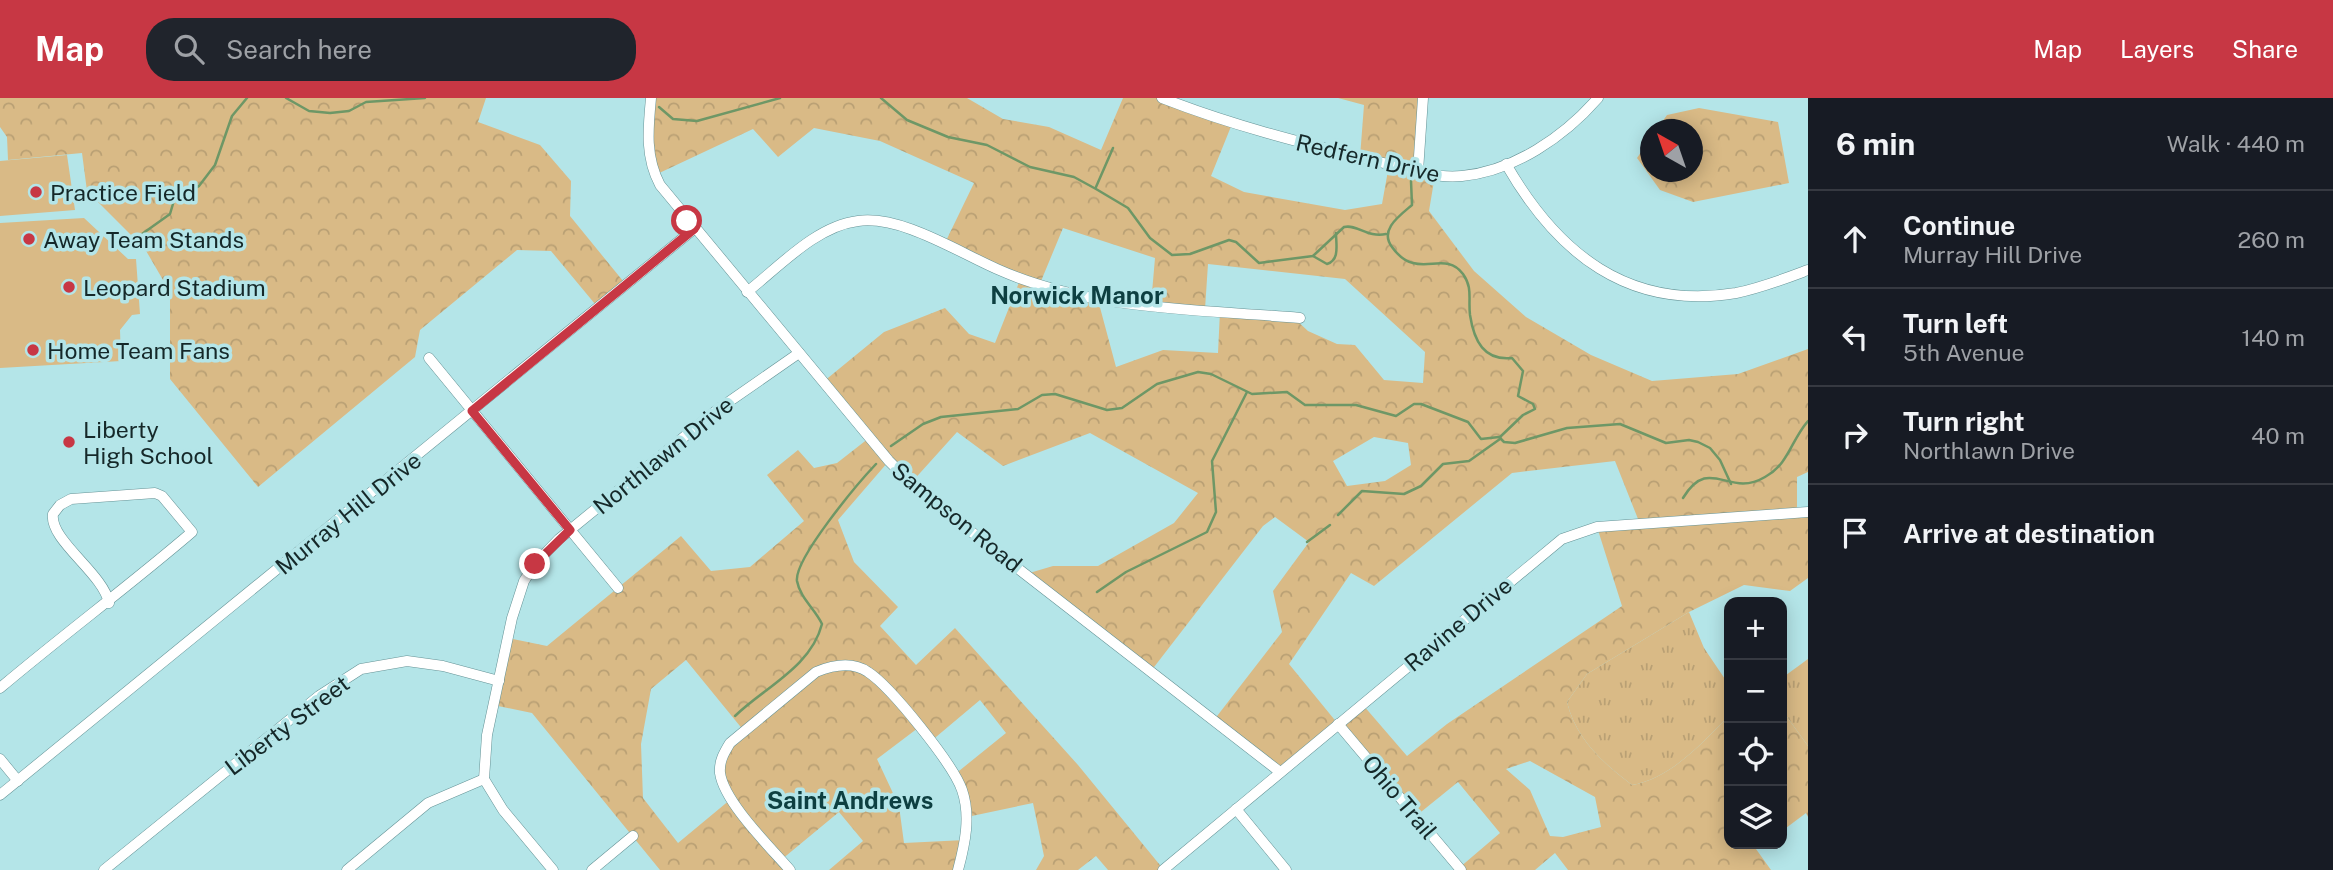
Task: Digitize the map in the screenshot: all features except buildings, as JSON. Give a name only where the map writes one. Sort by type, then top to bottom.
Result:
[{"type":"street","name":"Sampson Road","points":[[651,98],[648,147],[652,169],[669,198],[889,461],[911,483],[1280,772]]},
{"type":"street","name":"Redfern Drive","points":[[1162,98],[1266,135],[1418,171],[1460,177],[1506,164],[1558,135],[1598,98]]},
{"type":"street","points":[[1418,171],[1423,98]]},
{"type":"street","points":[[1506,164],[1538,215],[1553,233],[1590,263],[1635,285],[1677,294],[1717,295],[1748,290],[1808,270]]},
{"type":"street","points":[[747,292],[830,229],[871,220],[895,224],[1020,279],[1069,294],[1300,318]]},
{"type":"street","name":"Murray Hill Drive","points":[[0,795],[694,229]]},
{"type":"street","name":"Northlawn Drive","points":[[484,779],[484,754],[524,581],[540,558],[570,530],[718,410],[799,354]]},
{"type":"street","points":[[429,358],[618,588]]},
{"type":"street","points":[[0,688],[85,616],[109,603],[192,531],[162,496],[155,494],[71,499],[60,505],[53,514],[54,528],[106,589],[109,603]]},
{"type":"street","name":"Ravine Drive","points":[[1163,870],[1554,544],[1576,532],[1597,527],[1808,512]]},
{"type":"street","name":"Liberty Street","points":[[104,870],[319,696],[362,669],[391,662],[423,663],[499,681]]},
{"type":"street","points":[[790,870],[726,791],[720,774],[721,759],[730,743],[816,672],[831,666],[848,665],[867,671],[884,686],[950,766],[962,789],[966,809],[967,828],[958,870]]},
{"type":"street","name":"Ohio Trail","points":[[1338,724],[1461,870]]},
{"type":"street","points":[[0,759],[18,781]]},
{"type":"street","points":[[347,870],[421,807],[443,794],[484,779],[503,810],[552,870]]},
{"type":"street","points":[[1236,809],[1286,870]]},
{"type":"street","points":[[592,870],[633,836]]},
{"type":"green space","points":[[0,98],[486,98],[478,122],[540,145],[571,181],[570,216],[623,281],[595,304],[551,251],[517,250],[420,330],[415,357],[258,487],[170,379],[170,292],[145,249],[87,191],[82,153],[8,160],[7,137],[0,127]]},
{"type":"green space","points":[[651,98],[967,98],[1003,119],[1049,127],[1101,150],[1123,98],[1162,98],[1232,124],[1211,176],[1244,192],[1345,210],[1382,204],[1389,165],[1360,157],[1364,105],[1338,98],[1423,98],[1418,171],[1435,175],[1429,211],[1474,271],[1526,317],[1591,355],[1652,381],[1738,374],[1808,349],[1808,472],[1797,477],[1797,512],[1808,512],[1808,578],[1790,591],[1744,585],[1689,612],[1587,674],[1567,702],[1577,727],[1592,749],[1632,785],[1672,768],[1724,721],[1724,849],[1756,849],[1771,870],[1568,870],[1555,853],[1535,870],[1461,870],[1459,868],[1500,833],[1458,782],[1416,816],[1338,725],[1280,772],[1214,720],[1282,632],[1273,591],[1309,542],[1275,517],[1263,526],[1151,671],[1026,574],[1053,566],[1098,566],[1174,523],[1198,493],[1090,433],[1003,466],[957,432],[911,483],[888,462],[838,520],[854,562],[898,607],[880,626],[916,665],[955,628],[1078,765],[1164,870],[1108,870],[1096,856],[1078,870],[1036,870],[1044,856],[1033,803],[967,817],[954,775],[1006,733],[980,700],[930,742],[918,728],[877,759],[899,806],[904,843],[965,840],[958,870],[829,870],[863,841],[839,812],[781,860],[790,870],[660,870],[532,713],[493,705],[508,638],[547,646],[681,536],[711,571],[750,567],[804,521],[767,475],[798,450],[814,468],[837,463],[869,438],[823,382],[884,332],[945,308],[969,334],[995,343],[1020,280],[944,245],[974,183],[880,141],[814,128],[778,157],[753,129],[655,175]],"holes":[[[1063,228],[1155,258],[1151,304],[1205,309],[1208,264],[1345,279],[1425,352],[1423,383],[1384,380],[1355,345],[1337,344],[1308,331],[1294,318],[1220,311],[1218,353],[1163,350],[1116,367],[1098,300],[1039,286]],[[1374,437],[1408,443],[1411,465],[1385,481],[1347,486],[1333,461]],[[1615,461],[1640,524],[1597,527],[1622,606],[1447,724],[1407,756],[1363,705],[1338,724],[1289,664],[1351,573],[1374,586],[1512,473]],[[686,660],[744,731],[721,759],[731,799],[678,843],[643,798],[641,744],[651,689]],[[1530,761],[1595,797],[1601,827],[1563,837],[1550,836],[1530,790],[1506,769]]]},
{"type":"green space","points":[[1699,108],[1778,122],[1789,183],[1693,202],[1660,190],[1654,182],[1703,182],[1703,119],[1664,119],[1667,115]]},
{"type":"green space","name":"Practice Field","points":[[67,155],[75,210],[0,216],[0,161]]},
{"type":"green space","name":"Leopard Stadium","points":[[84,218],[128,259],[136,259],[140,314],[132,315],[120,330],[121,361],[0,368],[0,223]]},
{"type":"green space","points":[[1689,612],[1704,648],[1724,678],[1724,721],[1672,768],[1632,785],[1592,749],[1571,715],[1567,702],[1587,674]]},
{"type":"green space","points":[[1808,659],[1808,746],[1787,717],[1787,674]]},
{"type":"green space","points":[[1787,717],[1808,746],[1808,817],[1806,813],[1787,827]]},
{"type":"waterway","points":[[135,239],[170,214],[175,197],[199,186],[215,165],[232,116],[247,98]]},
{"type":"waterway","points":[[286,98],[309,111],[330,113],[349,111],[366,102],[425,98]]},
{"type":"waterway","points":[[659,107],[673,119],[697,121],[780,98]]},
{"type":"waterway","points":[[881,98],[907,120],[948,137],[987,145],[1030,167],[1074,177],[1128,208],[1150,238],[1172,255],[1190,254],[1229,240],[1236,242],[1259,263],[1313,256],[1344,227],[1354,227],[1373,234],[1386,234]]},
{"type":"waterway","points":[[1096,187],[1113,148]]},
{"type":"waterway","points":[[1411,181],[1412,205],[1389,229],[1392,247],[1410,262],[1446,263],[1458,268],[1468,284],[1470,315],[1478,341],[1487,353],[1512,358],[1523,371],[1518,396],[1533,404],[1535,409],[1523,415],[1500,437]]},
{"type":"waterway","points":[[1313,256],[1327,264],[1331,262],[1336,252],[1336,233]]},
{"type":"waterway","points":[[891,446],[923,424],[941,417],[1018,409],[1042,395],[1055,394],[1107,410],[1122,408],[1157,384],[1198,372],[1211,374],[1252,394],[1287,392],[1305,405],[1356,405],[1396,416],[1414,404],[1421,404],[1468,422],[1481,439],[1499,437],[1504,442],[1515,443],[1567,428],[1620,424],[1666,443],[1689,440],[1710,448],[1720,460],[1731,484]]},
{"type":"waterway","points":[[1097,592],[1126,572],[1207,532],[1216,512],[1212,461],[1247,392]]},
{"type":"waterway","points":[[1683,498],[1693,485],[1702,479],[1740,483],[1765,477],[1785,459],[1808,421]]},
{"type":"waterway","points":[[1338,515],[1362,491],[1404,494],[1421,486],[1443,464],[1469,461],[1500,439]]},
{"type":"waterway","points":[[735,716],[798,664],[816,639],[822,624],[799,587],[799,570],[829,521],[876,464]]},
{"type":"waterway","points":[[1307,542],[1330,525]]},
{"type":"place","name":"Practice Field","points":[[36,192]]},
{"type":"place","name":"Away Team Stands","points":[[29,239]]},
{"type":"place","name":"Leopard Stadium","points":[[69,287]]},
{"type":"place","name":"Home Team Fans","points":[[33,350]]},
{"type":"place","name":"Liberty High School","points":[[69,442]]},
{"type":"district","name":"Norwick Manor","points":[[1077,295]]},
{"type":"district","name":"Saint Andrews","points":[[850,800]]},
{"type":"route","points":[[535,564],[570,530],[472,411],[694,229],[687,221]]}]
